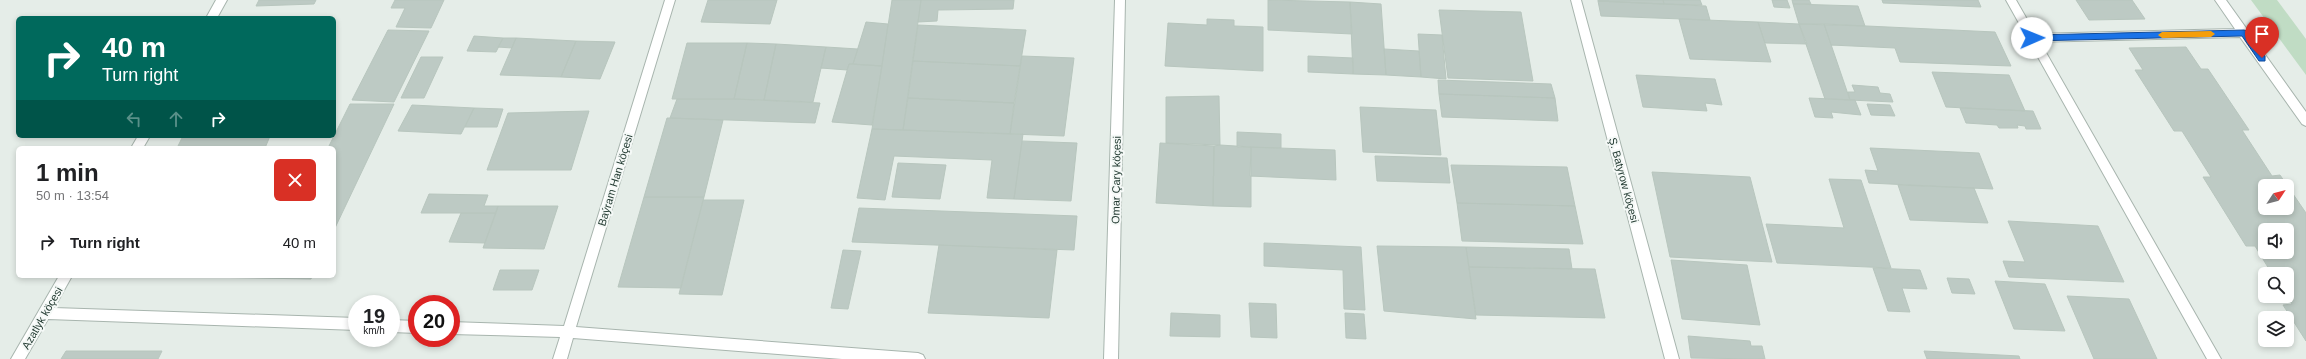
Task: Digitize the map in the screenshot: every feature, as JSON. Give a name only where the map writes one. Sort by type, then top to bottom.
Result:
[{"type":"street","points":[[212,16],[222,0]]},
{"type":"street","name":"Baýram Han köçesi","points":[[560,359],[670,0]]},
{"type":"street","name":"Omar Çary köçesi","points":[[1111,359],[1120,0]]},
{"type":"street","name":"Ş. Batyrow köçesi","points":[[1576,0],[1672,359]]},
{"type":"street","points":[[2012,0],[2032,38],[2214,359]]},
{"type":"street","points":[[2220,0],[2306,121]]},
{"type":"street","points":[[2032,38],[2244,33]]},
{"type":"street","name":"Azatlyk köçesi","points":[[18,359],[65,278]]},
{"type":"street","points":[[45,312],[348,324]]},
{"type":"street","points":[[460,328],[569,332],[918,359]]},
{"type":"green space","points":[[2251,0],[2277,0],[2306,39],[2306,75]]},
{"type":"building","points":[[259,0],[316,0],[314,4],[256,6]]},
{"type":"building","points":[[395,0],[444,0],[431,28],[396,27],[405,8],[391,8]]},
{"type":"building","points":[[708,0],[777,0],[770,24],[701,22]]},
{"type":"building","points":[[892,0],[921,0],[903,130],[872,129]]},
{"type":"building","points":[[921,0],[1014,0],[1013,9],[938,10],[937,21],[918,22]]},
{"type":"building","points":[[1268,0],[1350,2],[1352,34],[1268,30]]},
{"type":"building","points":[[1663,0],[1664,4],[1598,1]]},
{"type":"building","points":[[1663,0],[1700,0],[1702,5],[1664,4]]},
{"type":"building","points":[[1772,0],[1787,0],[1790,8],[1774,7]]},
{"type":"building","points":[[1792,0],[1809,0],[1811,4],[1793,4]]},
{"type":"building","points":[[1882,0],[1978,0],[1981,7],[1883,3]]},
{"type":"building","points":[[2076,0],[2132,0],[2145,19],[2089,20]]},
{"type":"building","points":[[1598,1],[1706,6],[1710,20],[1601,16]]},
{"type":"building","points":[[1350,2],[1381,4],[1386,75],[1353,74]]},
{"type":"building","points":[[1793,4],[1858,6],[1865,26],[1799,24]]},
{"type":"building","points":[[1439,10],[1521,12],[1533,81],[1448,78]]},
{"type":"building","points":[[1207,19],[1234,20],[1234,26],[1263,27],[1263,71],[1165,66],[1168,23],[1207,25]]},
{"type":"building","points":[[1679,19],[1758,22],[1771,62],[1690,59]]},
{"type":"building","points":[[866,22],[888,24],[882,66],[853,64]]},
{"type":"building","points":[[1758,22],[1799,24],[1807,44],[1765,43]]},
{"type":"building","points":[[1799,24],[1824,24],[1850,100],[1825,99]]},
{"type":"building","points":[[1824,24],[1995,32],[2011,66],[1900,62],[1895,48],[1831,45]]},
{"type":"building","points":[[918,25],[1026,30],[1020,66],[913,61]]},
{"type":"building","points":[[388,30],[429,31],[394,102],[352,100]]},
{"type":"building","points":[[1418,34],[1442,35],[1446,79],[1421,77]]},
{"type":"building","points":[[474,36],[503,38],[496,52],[467,51]]},
{"type":"building","points":[[503,38],[516,38],[512,48],[498,47]]},
{"type":"building","points":[[516,38],[576,41],[561,77],[500,75]]},
{"type":"building","points":[[576,41],[615,42],[600,79],[561,77]]},
{"type":"building","points":[[687,43],[747,43],[734,99],[672,99]]},
{"type":"building","points":[[747,43],[776,44],[764,100],[734,99]]},
{"type":"building","points":[[776,44],[826,47],[813,102],[764,100]]},
{"type":"building","points":[[826,47],[858,49],[853,64],[849,64],[847,70],[821,68]]},
{"type":"building","points":[[2186,47],[2201,69],[2208,69],[2249,130],[2242,130],[2272,176],[2280,175],[2283,179],[2258,179],[2258,215],[2294,215],[2294,195],[2306,213],[2306,341],[2294,322],[2294,311],[2287,311],[2283,305],[2294,303],[2294,267],[2268,267],[2263,259],[2294,259],[2294,223],[2258,223],[2258,251],[2255,246],[2246,246],[2203,177],[2211,177],[2182,131],[2174,131],[2135,70],[2143,70],[2129,48]]},
{"type":"building","points":[[1384,49],[1419,51],[1421,77],[1386,75]]},
{"type":"building","points":[[1022,56],[1074,58],[1064,136],[1010,134]]},
{"type":"building","points":[[1308,56],[1353,58],[1353,74],[1308,72]]},
{"type":"building","points":[[421,57],[443,57],[424,98],[401,98]]},
{"type":"building","points":[[913,61],[1020,66],[1014,103],[908,98]]},
{"type":"building","points":[[849,64],[882,66],[872,125],[832,122]]},
{"type":"building","points":[[1932,72],[2009,75],[2025,111],[1946,107]]},
{"type":"building","points":[[1636,75],[1715,79],[1722,105],[1705,103],[1707,111],[1643,107]]},
{"type":"building","points":[[1438,80],[1551,84],[1555,98],[1439,94]]},
{"type":"building","points":[[1852,85],[1878,87],[1880,93],[1890,94],[1893,102],[1850,100],[1848,92],[1855,92]]},
{"type":"building","points":[[1439,94],[1555,98],[1558,121],[1442,117]]},
{"type":"building","points":[[1219,96],[1220,145],[1166,143],[1166,97]]},
{"type":"building","points":[[908,98],[1014,103],[1010,134],[903,130]]},
{"type":"building","points":[[1809,98],[1855,100],[1861,115],[1831,112],[1833,118],[1815,117]]},
{"type":"building","points":[[677,99],[734,99],[820,103],[815,123],[670,118]]},
{"type":"building","points":[[350,104],[394,104],[336,226],[336,146],[329,146],[333,138],[336,138],[336,132]]},
{"type":"building","points":[[1867,104],[1890,105],[1895,116],[1871,115]]},
{"type":"building","points":[[412,105],[474,108],[461,134],[398,131]]},
{"type":"building","points":[[1360,107],[1436,110],[1441,155],[1363,152]]},
{"type":"building","points":[[474,108],[503,109],[497,127],[465,127]]},
{"type":"building","points":[[1960,108],[2033,111],[2041,129],[2026,129],[2025,126],[2017,125],[2018,128],[1999,128],[1997,125],[1966,123]]},
{"type":"building","points":[[589,111],[571,170],[487,170],[508,113]]},
{"type":"building","points":[[667,118],[723,120],[704,197],[644,197]]},
{"type":"building","points":[[872,129],[1023,134],[1014,199],[987,198],[992,160],[894,156],[885,200],[857,198]]},
{"type":"building","points":[[1237,132],[1281,134],[1281,148],[1237,147]]},
{"type":"building","points":[[182,138],[269,138],[266,146],[178,146]]},
{"type":"building","points":[[1022,141],[1077,143],[1071,201],[1014,199]]},
{"type":"building","points":[[1160,143],[1214,146],[1213,206],[1156,203]]},
{"type":"building","points":[[1214,146],[1251,147],[1251,207],[1213,206]]},
{"type":"building","points":[[1251,147],[1335,150],[1336,180],[1250,176]]},
{"type":"building","points":[[1870,148],[1979,153],[1993,189],[1869,183],[1865,170],[1878,171]]},
{"type":"building","points":[[1375,156],[1447,158],[1450,183],[1377,181]]},
{"type":"building","points":[[898,163],[946,165],[940,199],[892,197]]},
{"type":"building","points":[[1451,165],[1567,167],[1575,206],[1457,203]]},
{"type":"building","points":[[1652,172],[1750,177],[1772,262],[1670,257]]},
{"type":"building","points":[[1829,179],[1861,180],[1891,268],[1777,263],[1766,224],[1844,228]]},
{"type":"building","points":[[1898,185],[1974,188],[1988,223],[1910,220]]},
{"type":"building","points":[[429,194],[488,195],[484,206],[498,206],[496,213],[421,213]]},
{"type":"building","points":[[644,197],[704,197],[681,288],[618,287]]},
{"type":"building","points":[[703,200],[744,200],[722,295],[679,294]]},
{"type":"building","points":[[1457,203],[1575,206],[1583,244],[1462,241]]},
{"type":"building","points":[[498,206],[558,206],[544,249],[483,248]]},
{"type":"building","points":[[859,208],[1077,216],[1074,250],[852,242]]},
{"type":"building","points":[[461,213],[496,213],[485,243],[449,242]]},
{"type":"building","points":[[2008,221],[2098,226],[2124,282],[2009,277],[2003,261],[2025,262]]},
{"type":"building","points":[[1264,243],[1361,247],[1365,310],[1344,309],[1343,270],[1264,266]]},
{"type":"building","points":[[939,245],[1057,250],[1049,318],[928,313]]},
{"type":"building","points":[[1377,246],[1466,247],[1476,319],[1384,311]]},
{"type":"building","points":[[1466,247],[1569,249],[1572,269],[1469,267]]},
{"type":"building","points":[[843,250],[861,251],[848,309],[831,308]]},
{"type":"building","points":[[1671,260],[1747,265],[1760,325],[1682,319]]},
{"type":"building","points":[[1469,267],[1595,269],[1605,318],[1476,315]]},
{"type":"building","points":[[1873,268],[1920,270],[1927,289],[1902,288],[1910,312],[1888,311]]},
{"type":"building","points":[[500,270],[539,270],[532,290],[493,290]]},
{"type":"building","points":[[256,278],[311,278],[311,279]]},
{"type":"building","points":[[1947,278],[1969,279],[1975,294],[1952,293]]},
{"type":"building","points":[[1995,281],[2045,284],[2065,331],[2014,329]]},
{"type":"building","points":[[2067,296],[2129,299],[2157,359],[2094,359]]},
{"type":"building","points":[[1249,303],[1276,304],[1277,338],[1251,337]]},
{"type":"building","points":[[1171,313],[1220,315],[1220,337],[1170,336]]},
{"type":"building","points":[[1345,313],[1364,314],[1366,339],[1346,338]]},
{"type":"building","points":[[1688,336],[1750,341],[1751,346],[1762,346],[1765,359],[1691,358]]},
{"type":"building","points":[[66,351],[162,351],[158,359],[61,359]]},
{"type":"building","points":[[1924,351],[2019,356],[2020,359],[1927,359]]},
{"type":"slow traffic","points":[[2162,35],[2211,34]]},
{"type":"route","points":[[2032,38],[2244,33],[2262,58]]}]
